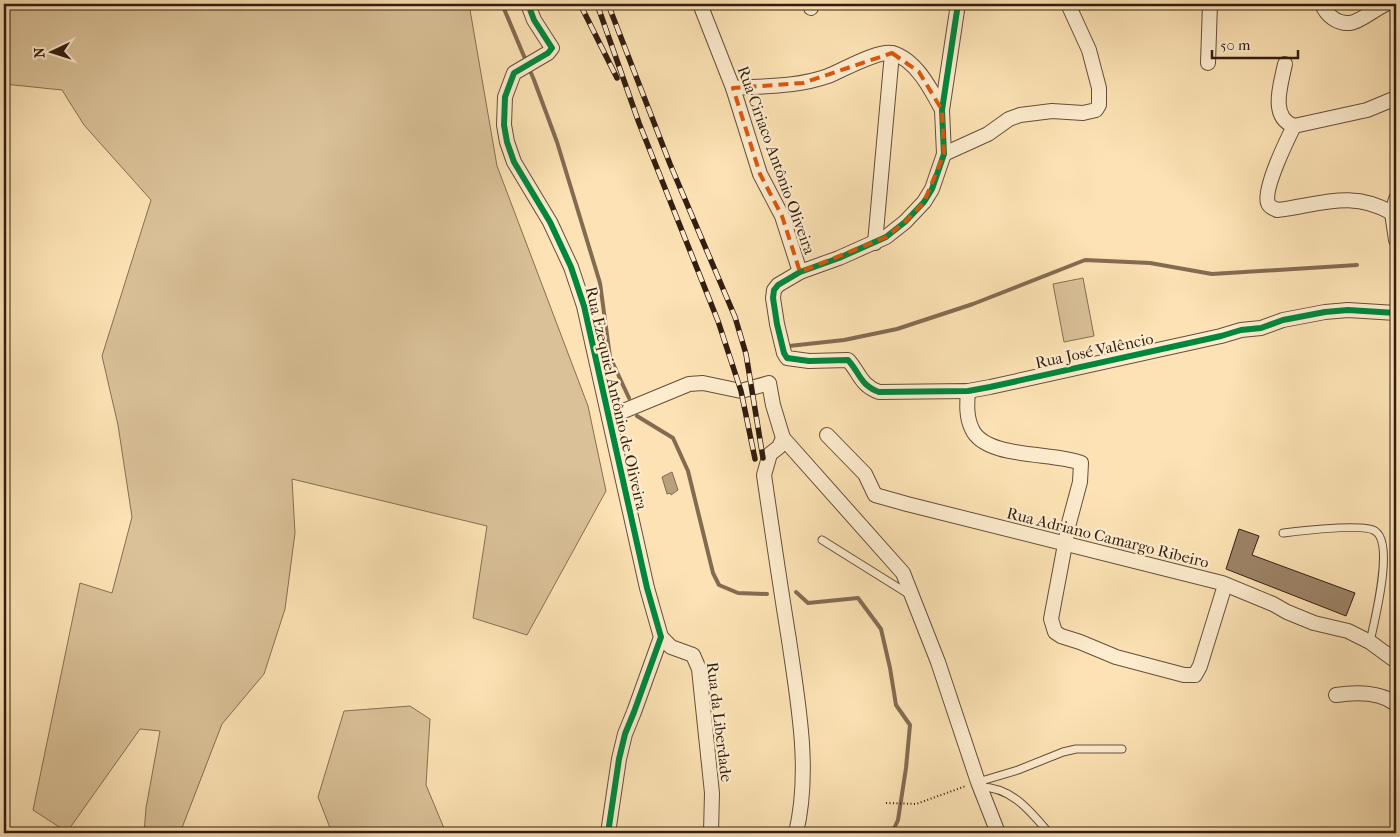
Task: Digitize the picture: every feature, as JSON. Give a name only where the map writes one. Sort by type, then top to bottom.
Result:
[{"type":"street","name":"Rua Ezequiel Antônio de Oliveira","points":[[528,4],[534,20],[552,48],[548,53],[514,73],[505,97],[504,117],[507,142],[514,162],[550,222],[571,267],[584,306],[647,588],[661,637]]},
{"type":"street","name":"Rua Ciriaco Antônio Oliveira","points":[[700,4],[733,88],[760,174],[782,216],[800,272]]},
{"type":"street","points":[[800,272],[819,266],[886,237],[905,222],[924,202],[932,189],[944,154],[942,110],[958,4]]},
{"type":"street","points":[[944,154],[982,137],[1009,119],[1020,115],[1052,111],[1074,113],[1096,110],[1099,105],[1100,88],[1089,50],[1070,4]]},
{"type":"street","points":[[1208,63],[1210,4]]},
{"type":"street","points":[[1322,4],[1325,12],[1331,17],[1338,21],[1351,23],[1386,4]]},
{"type":"street","points":[[733,88],[776,87],[803,83],[826,76],[871,57],[892,53],[919,72],[942,110]]},
{"type":"street","points":[[875,242],[892,53]]},
{"type":"street","points":[[1285,64],[1279,99],[1279,112],[1284,120],[1294,126],[1367,110],[1396,98]]},
{"type":"street","points":[[1294,126],[1285,144],[1268,190],[1268,204],[1277,210],[1338,199],[1394,206],[1396,240]]},
{"type":"street","name":"Rua José Valêncio","points":[[800,272],[778,285],[774,290],[773,298],[784,353],[787,358],[808,361],[848,360],[863,382],[869,388],[879,392],[968,390],[990,387],[1241,330],[1261,328],[1283,320],[1325,312],[1348,310],[1396,313]]},
{"type":"street","points":[[609,417],[697,382],[741,391],[769,383],[783,438],[903,573],[938,662],[979,785],[998,833]]},
{"type":"street","points":[[968,390],[967,412],[972,431],[985,442],[1020,454],[1071,459],[1081,463],[1080,482],[1065,544],[1051,619],[1055,632],[1116,657],[1184,675],[1195,675],[1200,666],[1225,585]]},
{"type":"street","name":"Rua Adriano Camargo Ribeiro","points":[[828,435],[865,474],[875,494],[907,504],[1225,585],[1274,604],[1287,612],[1314,623],[1348,631],[1370,642],[1396,661]]},
{"type":"street","points":[[783,438],[779,447],[770,454],[764,474],[798,712],[803,765],[799,821],[796,833]]},
{"type":"street","points":[[608,833],[619,759],[625,734],[661,637]]},
{"type":"street","name":"Rua da Liberdade","points":[[661,637],[671,647],[693,655],[699,668],[712,793],[711,832]]},
{"type":"street","points":[[1336,695],[1354,692],[1388,698],[1396,704]]},
{"type":"lane","points":[[1283,532],[1356,528],[1369,528],[1377,531],[1382,540],[1383,557],[1380,597],[1370,642]]},
{"type":"lane","points":[[822,540],[912,597]]},
{"type":"lane","points":[[979,785],[1076,749],[1122,749]]},
{"type":"lane","points":[[979,785],[999,790],[1018,801],[1030,811],[1049,833]]},
{"type":"path","points":[[886,803],[916,804],[979,785]]},
{"type":"highlighted area","points":[[892,53],[919,72],[942,110],[944,154],[924,202],[905,222],[886,237],[800,272],[782,216],[760,174],[733,88],[803,83]]},
{"type":"shaded area","points":[[4,4],[469,4],[497,166],[588,406],[606,491],[527,635],[473,618],[487,526],[292,479],[295,533],[285,609],[264,674],[222,724],[180,833],[144,833],[146,808],[160,731],[140,729],[67,832],[33,810],[80,583],[112,593],[132,517],[118,425],[102,356],[151,200],[84,125],[62,90],[4,84]]},
{"type":"shaded area","points":[[1083,278],[1094,336],[1064,342],[1053,284]]},
{"type":"shaded area","points":[[672,472],[678,490],[671,495],[670,493],[667,494],[662,477]]},
{"type":"shaded area","points":[[410,706],[430,719],[426,785],[446,833],[332,833],[318,797],[344,711]]},
{"type":"building","points":[[1239,529],[1259,536],[1252,555],[1355,593],[1346,616],[1226,569]]},
{"type":"waterway","points":[[502,4],[534,80],[557,142],[600,283],[610,357],[629,398]]},
{"type":"waterway","points":[[789,346],[844,340],[897,329],[973,304],[1085,260],[1150,263],[1212,274],[1357,265]]},
{"type":"waterway","points":[[637,416],[673,438],[688,471],[713,573],[719,585],[738,593],[767,594]]},
{"type":"waterway","points":[[796,592],[808,603],[858,598],[881,629],[896,705],[910,725],[898,820],[892,833]]},
{"type":"railway","points":[[580,4],[617,78]]},
{"type":"railway","points":[[597,4],[639,123],[718,321],[741,391],[755,459]]},
{"type":"railway","points":[[608,4],[670,164],[735,317],[746,354],[763,458]]},
{"type":"cycle path","points":[[528,4],[534,20],[552,48],[548,53],[514,73],[505,97],[504,125],[507,142],[514,162],[550,222],[571,267],[584,306],[647,588],[661,637],[625,734],[619,759],[608,833]]},
{"type":"cycle path","points":[[958,4],[942,110],[944,154],[932,189],[924,202],[905,222],[886,237],[839,258],[800,272],[778,285],[774,290],[773,298],[777,324],[787,358],[809,361],[848,360],[864,382],[879,392],[968,391],[1241,330],[1261,328],[1283,320],[1325,312],[1348,310],[1396,313]]}]
